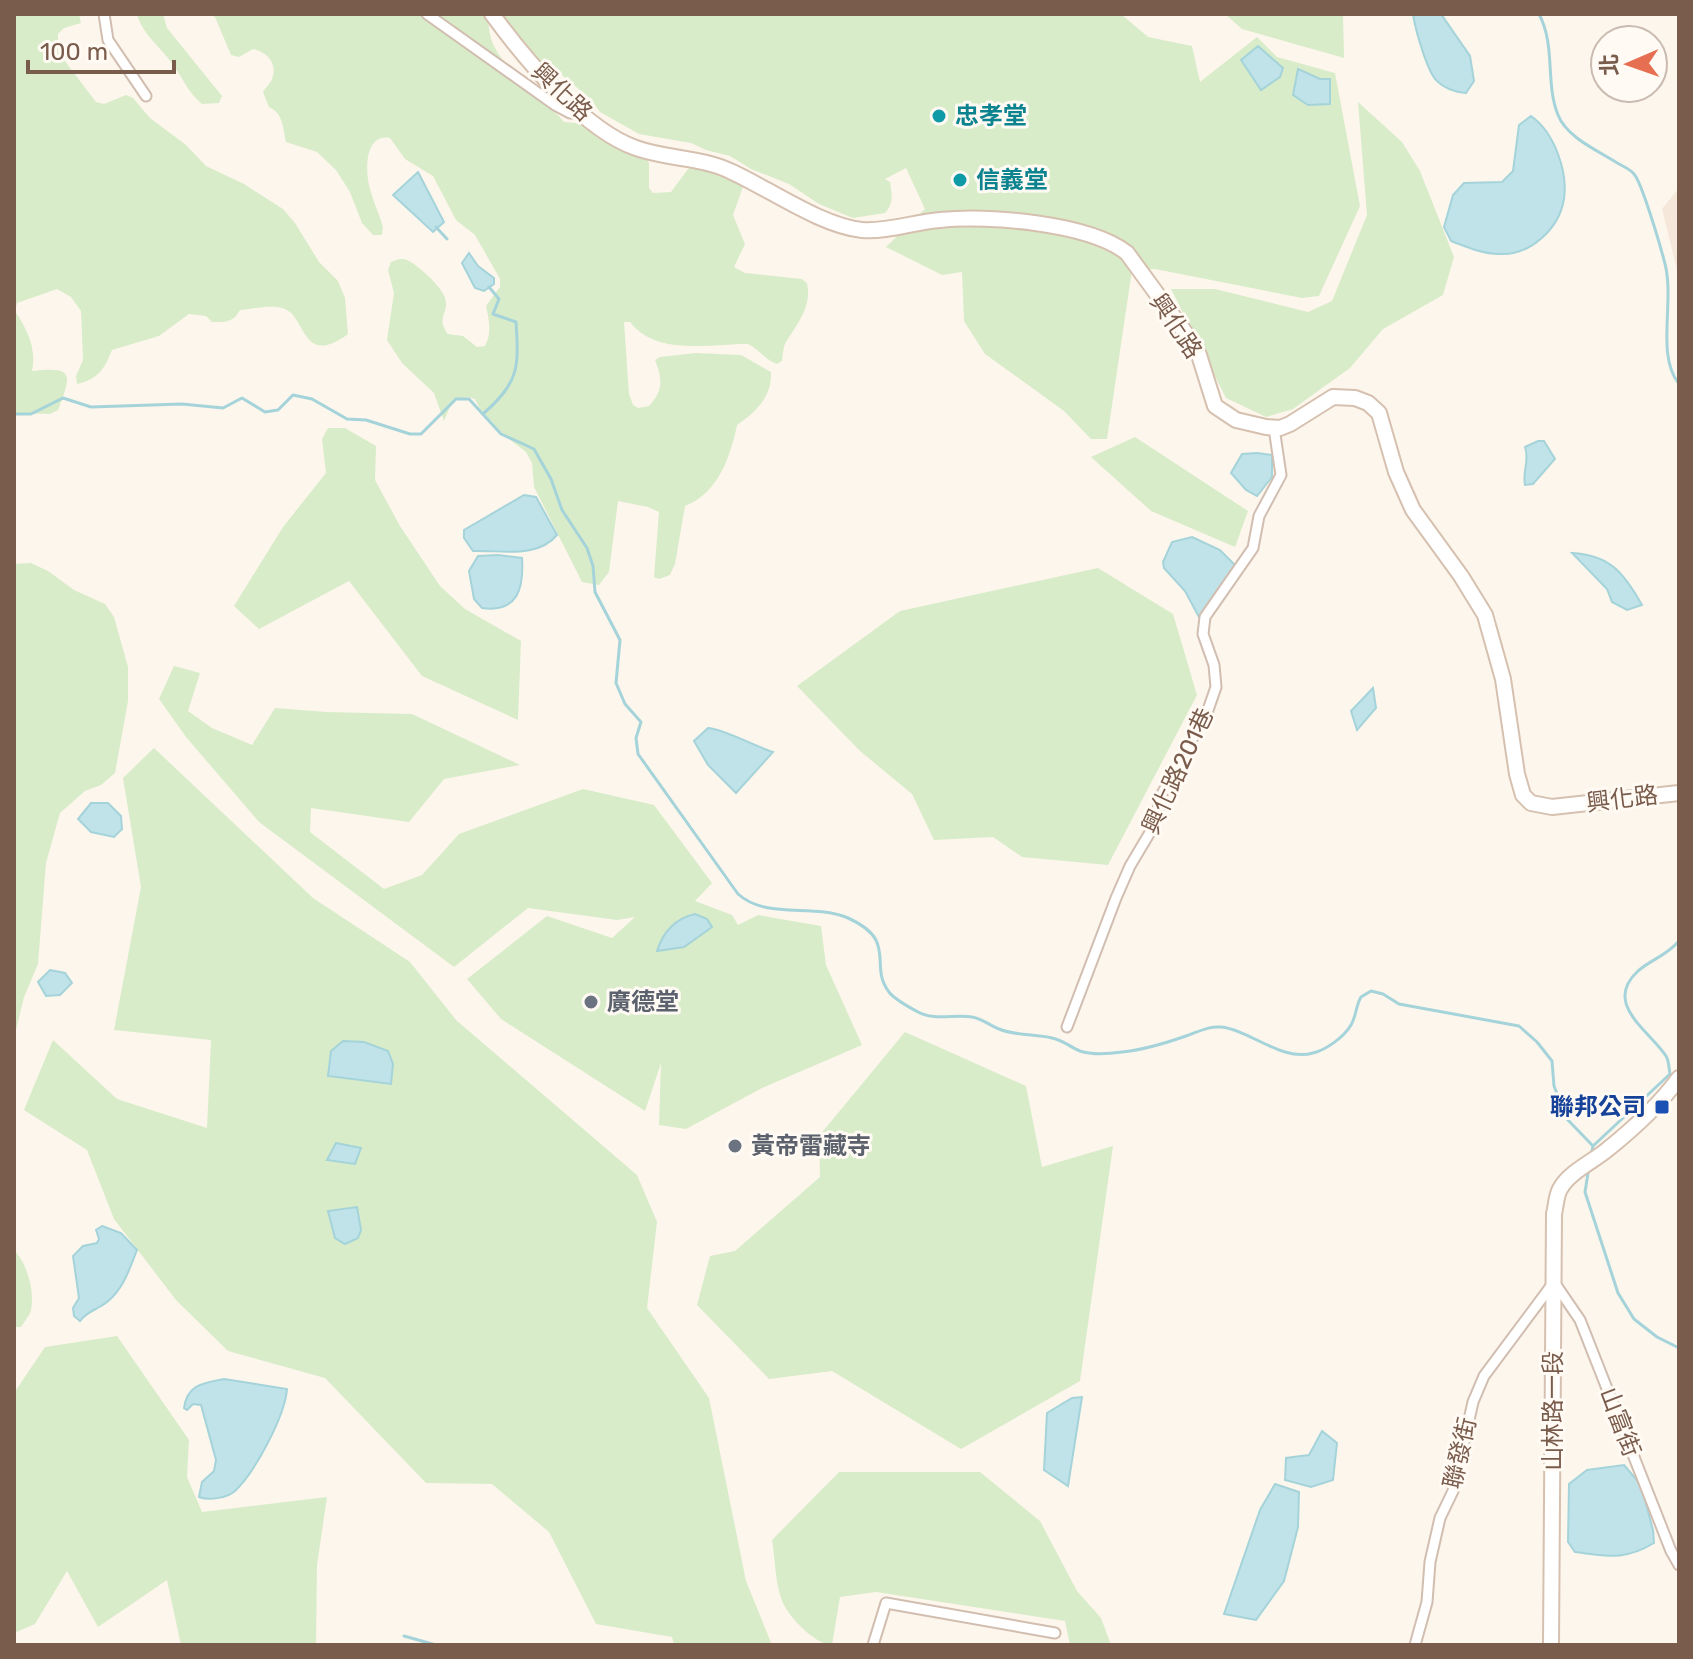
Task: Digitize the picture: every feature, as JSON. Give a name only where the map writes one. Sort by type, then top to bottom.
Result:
[{"type":"street","points":[[104,14],[108,40],[146,96]]},
{"type":"street","points":[[427,14],[555,105],[570,113],[584,114]]},
{"type":"street","name":"興化路","points":[[492,14],[536,71],[598,127],[633,147],[658,156],[727,169],[818,216],[852,228],[885,229],[935,220],[981,219],[1033,224],[1103,238],[1127,253],[1177,320],[1199,355],[1215,406],[1236,420],[1274,428],[1290,424],[1333,397],[1355,398],[1368,403],[1379,413],[1396,472],[1413,510],[1485,615],[1503,679],[1523,795],[1531,803],[1552,807],[1679,793]]},
{"type":"street","name":"興化路201巷","points":[[1067,1027],[1130,866],[1152,829],[1162,794],[1208,710],[1216,687],[1214,665],[1203,634],[1205,617],[1253,548],[1259,516],[1281,475],[1274,428]]},
{"type":"street","name":"山林路一段","points":[[1551,1645],[1554,1214],[1559,1191],[1657,1104],[1679,1078]]},
{"type":"street","name":"山富街","points":[[1554,1282],[1580,1320],[1679,1565]]},
{"type":"street","name":"聯發街","points":[[1415,1645],[1427,1602],[1430,1562],[1440,1518],[1453,1491],[1473,1402],[1484,1376],[1554,1282]]},
{"type":"street","points":[[873,1645],[886,1603],[1055,1633]]},
{"type":"shaded area","points":[[1679,188],[1679,278],[1662,209]]},
{"type":"green space","points":[[14,14],[79,14],[81,23],[64,28],[58,34],[58,52],[96,102],[104,104],[126,95],[133,98],[150,118],[186,145],[206,166],[244,184],[283,209],[319,262],[338,281],[345,298],[348,334],[322,346],[313,343],[292,314],[280,308],[240,310],[231,320],[221,322],[189,314],[159,336],[112,350],[99,373],[77,384],[76,376],[83,360],[81,311],[71,297],[57,289],[17,303],[15,311],[30,340],[32,371],[56,370],[66,375],[63,398],[58,410],[50,414],[14,413]]},
{"type":"green space","points":[[137,14],[163,14],[167,28],[222,96],[219,103],[202,104],[197,100],[147,33]]},
{"type":"green space","points":[[210,14],[487,14],[492,42],[508,67],[564,122],[588,124],[646,158],[649,163],[649,188],[653,193],[671,192],[688,169],[693,167],[744,184],[733,215],[745,244],[734,267],[745,273],[802,279],[807,283],[806,307],[785,344],[782,361],[777,364],[773,362],[748,344],[668,344],[641,333],[630,322],[624,322],[629,394],[633,405],[638,408],[649,406],[657,395],[660,379],[655,360],[660,357],[696,353],[741,355],[771,372],[766,396],[737,425],[721,473],[706,492],[685,506],[675,564],[670,575],[659,579],[654,577],[659,512],[618,501],[609,572],[599,585],[582,582],[534,487],[532,463],[526,452],[505,436],[480,409],[475,399],[458,399],[444,421],[434,393],[402,363],[387,340],[394,293],[388,270],[391,262],[403,259],[421,269],[445,298],[443,323],[448,334],[463,336],[477,347],[485,346],[489,331],[486,306],[500,287],[500,279],[475,235],[456,220],[433,176],[405,159],[390,138],[382,138],[372,146],[367,169],[383,227],[382,235],[373,235],[362,223],[350,192],[336,170],[317,152],[286,142],[280,117],[269,107],[263,92],[273,75],[271,60],[253,49],[239,57],[231,55],[215,17]]},
{"type":"green space","points":[[497,14],[1121,14],[1148,37],[1192,46],[1200,82],[1257,37],[1277,57],[1335,73],[1360,206],[1319,296],[1302,298],[1155,269],[1132,270],[1107,439],[1091,439],[1064,411],[985,354],[964,321],[962,272],[942,275],[886,247],[925,209],[906,168],[885,179],[890,182],[892,195],[885,213],[853,218],[819,204],[789,184],[751,169],[730,156],[691,143],[639,134],[600,112],[591,99],[547,63],[536,59]]},
{"type":"green space","points":[[1225,14],[1343,14],[1344,58],[1242,29]]},
{"type":"green space","points":[[1358,102],[1402,142],[1420,171],[1454,257],[1443,295],[1383,329],[1350,368],[1293,409],[1266,417],[1226,398],[1171,289],[1215,289],[1308,312],[1332,301],[1367,215]]},
{"type":"green space","points":[[328,428],[345,428],[376,446],[375,480],[400,526],[440,586],[465,609],[521,641],[518,720],[422,676],[349,581],[259,629],[234,606],[283,527],[326,473],[322,439]]},
{"type":"green space","points":[[1135,437],[1248,511],[1235,547],[1151,511],[1091,457]]},
{"type":"green space","points":[[31,563],[74,590],[105,604],[114,617],[128,667],[128,701],[115,773],[101,785],[85,791],[60,813],[46,863],[38,964],[24,997],[14,1038],[14,564]]},
{"type":"green space","points":[[1098,568],[1173,614],[1197,695],[1108,865],[1022,857],[993,837],[934,840],[912,794],[860,751],[797,686],[900,611]]},
{"type":"green space","points":[[174,666],[200,673],[188,711],[212,728],[252,745],[275,708],[412,714],[520,765],[444,779],[409,822],[311,808],[310,832],[384,889],[422,875],[459,834],[583,789],[654,805],[712,883],[695,901],[732,915],[738,925],[758,915],[821,926],[826,965],[862,1045],[762,1088],[686,1129],[659,1125],[661,1063],[645,1111],[501,1019],[467,979],[547,916],[612,938],[635,917],[617,920],[528,908],[454,967],[259,822],[186,737],[159,699]]},
{"type":"green space","points":[[154,748],[313,898],[410,962],[456,1020],[637,1175],[657,1222],[647,1308],[709,1398],[746,1581],[772,1645],[674,1645],[672,1637],[596,1624],[549,1532],[492,1484],[426,1483],[325,1378],[228,1351],[176,1300],[114,1219],[87,1150],[24,1110],[53,1040],[117,1099],[207,1128],[211,1040],[114,1030],[141,887],[123,778]]},
{"type":"green space","points":[[905,1032],[1026,1086],[1042,1167],[1113,1146],[1080,1381],[961,1449],[832,1371],[769,1379],[697,1305],[710,1256],[735,1251],[820,1177],[819,1136]]},
{"type":"green space","points":[[14,1250],[26,1270],[32,1294],[30,1312],[21,1327],[14,1327]]},
{"type":"green space","points":[[117,1336],[189,1440],[187,1477],[202,1512],[327,1497],[317,1565],[316,1645],[181,1645],[167,1580],[98,1627],[67,1571],[35,1624],[14,1633],[14,1393],[45,1347]]},
{"type":"green space","points":[[839,1472],[980,1472],[1040,1521],[1077,1591],[1101,1618],[1111,1645],[1070,1645],[1065,1621],[876,1592],[840,1597],[832,1645],[817,1640],[802,1628],[784,1605],[777,1584],[772,1540]]},
{"type":"water","points":[[1413,14],[1441,14],[1470,56],[1474,81],[1466,93],[1447,88],[1433,76]]},
{"type":"water","points":[[1258,46],[1283,68],[1280,77],[1261,90],[1241,60]]},
{"type":"water","points":[[1298,69],[1320,79],[1330,79],[1330,104],[1308,105],[1293,95]]},
{"type":"water","points":[[1531,116],[1553,142],[1564,176],[1564,199],[1556,221],[1532,245],[1510,253],[1487,253],[1451,241],[1444,227],[1453,195],[1464,183],[1502,182],[1513,171],[1519,125]]},
{"type":"water","points":[[418,172],[444,222],[433,232],[393,195]]},
{"type":"water","points":[[469,253],[478,266],[494,278],[494,284],[484,291],[475,288],[462,263]]},
{"type":"water","points":[[1544,441],[1555,459],[1533,484],[1525,485],[1525,447]]},
{"type":"water","points":[[1242,454],[1272,455],[1272,477],[1257,496],[1246,490],[1231,473]]},
{"type":"water","points":[[524,495],[536,497],[557,535],[549,543],[529,550],[473,551],[464,538],[464,530]]},
{"type":"water","points":[[1192,537],[1220,550],[1235,565],[1199,617],[1185,591],[1164,568],[1163,562],[1172,542]]},
{"type":"water","points":[[1572,553],[1606,562],[1622,575],[1642,605],[1627,610],[1612,602],[1607,589]]},
{"type":"water","points":[[478,556],[522,558],[520,588],[504,607],[482,608],[474,599],[469,571]]},
{"type":"water","points":[[1373,688],[1376,708],[1357,730],[1351,711]]},
{"type":"water","points":[[708,728],[773,752],[736,793],[708,765],[694,741]]},
{"type":"water","points":[[91,803],[108,803],[121,816],[122,829],[114,837],[91,832],[78,819]]},
{"type":"water","points":[[695,914],[707,919],[712,927],[684,947],[657,951],[670,927]]},
{"type":"water","points":[[50,970],[65,973],[72,983],[60,995],[46,996],[38,982]]},
{"type":"water","points":[[343,1041],[364,1042],[388,1051],[393,1064],[391,1084],[328,1076],[331,1051]]},
{"type":"water","points":[[336,1143],[361,1148],[355,1164],[327,1160]]},
{"type":"water","points":[[357,1207],[361,1230],[358,1238],[345,1244],[335,1238],[328,1211]]},
{"type":"water","points":[[102,1226],[121,1233],[137,1250],[118,1291],[80,1321],[74,1316],[73,1308],[79,1298],[73,1256],[83,1246],[97,1243],[96,1230]]},
{"type":"water","points":[[224,1379],[287,1389],[275,1428],[243,1482],[227,1495],[203,1498],[199,1497],[202,1482],[214,1471],[216,1460],[201,1405],[193,1404],[187,1410],[184,1408],[193,1389]]},
{"type":"water","points":[[1082,1397],[1068,1486],[1044,1470],[1047,1413],[1072,1398]]},
{"type":"water","points":[[1322,1431],[1337,1443],[1333,1480],[1311,1487],[1285,1480],[1286,1458],[1309,1455]]},
{"type":"water","points":[[1624,1465],[1641,1485],[1654,1543],[1625,1555],[1575,1552],[1568,1542],[1569,1484],[1587,1470]]},
{"type":"water","points":[[1275,1484],[1299,1492],[1298,1527],[1284,1581],[1256,1620],[1224,1614],[1260,1510]]},
{"type":"waterway","points":[[1539,14],[1547,39],[1554,103],[1562,123],[1584,143],[1631,171],[1642,189],[1667,275],[1668,357],[1679,384]]},
{"type":"waterway","points":[[436,227],[447,239]]},
{"type":"waterway","points":[[484,413],[510,383],[517,351],[516,322],[493,314],[499,299],[489,287]]},
{"type":"waterway","points":[[14,414],[31,414],[63,398],[91,407],[182,404],[223,408],[242,398],[265,412],[278,410],[293,395],[312,399],[347,419],[366,420],[410,434],[421,434],[456,399],[469,399],[501,434],[534,449],[551,479],[562,510],[587,548],[593,566],[595,592],[620,640],[616,683],[625,704],[641,722],[636,738],[638,754],[738,894],[762,907],[834,914],[864,927],[878,944],[883,982],[898,1001],[924,1015],[976,1018],[1005,1031],[1056,1039],[1090,1053],[1138,1050],[1207,1028],[1221,1027],[1278,1050],[1301,1055],[1329,1046],[1344,1034],[1353,1022],[1361,997],[1371,991],[1399,1004],[1519,1026],[1552,1061],[1554,1086],[1567,1119],[1593,1146]]},
{"type":"waterway","points":[[1591,1156],[1593,1146],[1670,1074],[1666,1056],[1632,1016],[1625,995],[1628,983],[1638,971],[1679,941]]},
{"type":"waterway","points":[[1589,1167],[1585,1192],[1618,1293],[1634,1319],[1657,1337],[1679,1348]]},
{"type":"waterway","points":[[404,1636],[436,1645]]},
{"type":"place","name":"忠孝堂","points":[[939,116]]},
{"type":"place","name":"信義堂","points":[[960,180]]},
{"type":"place","name":"廣德堂","points":[[591,1002]]},
{"type":"place","name":"聯邦公司","points":[[1662,1107]]},
{"type":"place","name":"黃帝雷藏寺","points":[[735,1146]]}]
